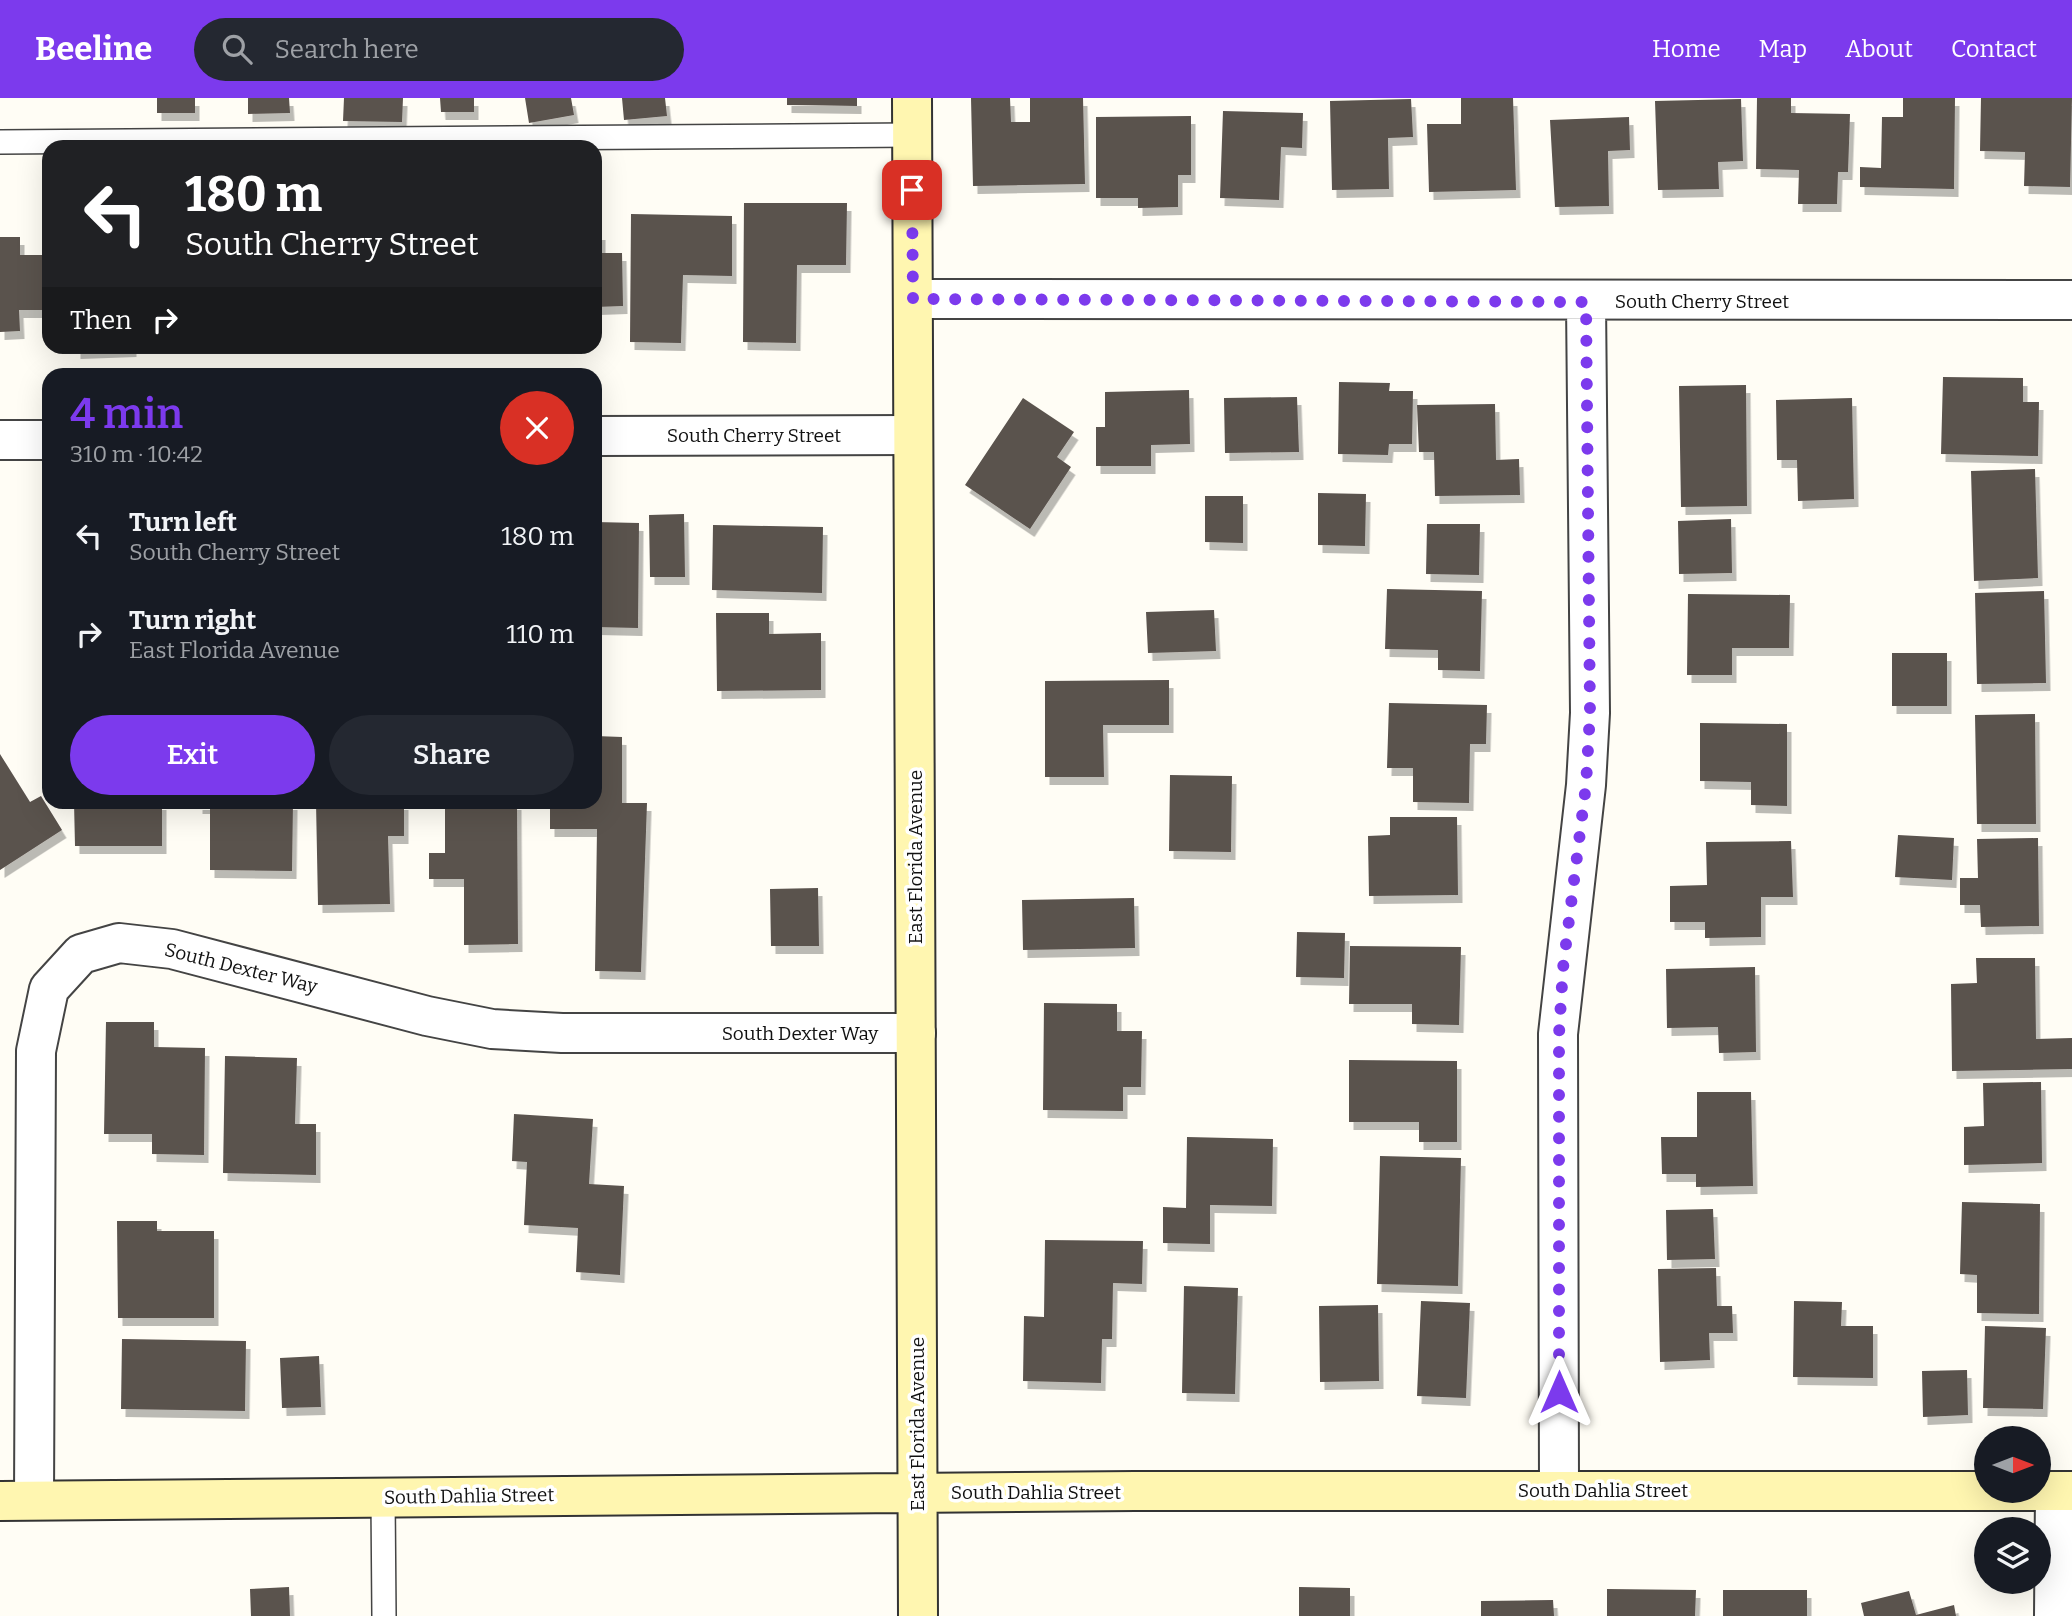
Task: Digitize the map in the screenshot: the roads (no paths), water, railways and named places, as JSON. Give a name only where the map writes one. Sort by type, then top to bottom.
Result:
[{"type":"street","name":"East Florida Avenue","points":[[912,98],[918,1616]]},
{"type":"street","name":"South Cherry Street","points":[[913,299],[1586,302],[2072,300]]},
{"type":"street","points":[[1559,1489],[1559,1034],[1563,968],[1586,785],[1590,713],[1586,302]]},
{"type":"street","name":"South Cherry Street","points":[[602,436],[913,435]]},
{"type":"street","points":[[0,440],[42,440]]},
{"type":"street","name":"South Dexter Way","points":[[17,1501],[36,1051],[49,989],[81,954],[119,943],[172,949],[427,1016],[492,1029],[562,1033],[916,1033]]},
{"type":"street","name":"South Dahlia Street","points":[[17,1501],[918,1492],[1559,1489],[2063,1491]]},
{"type":"street","points":[[2054,1616],[2063,1491]]},
{"type":"lane","points":[[261,140],[912,135]]},
{"type":"lane","points":[[0,142],[42,142]]},
{"type":"lane","points":[[383,1497],[384,1616]]}]
